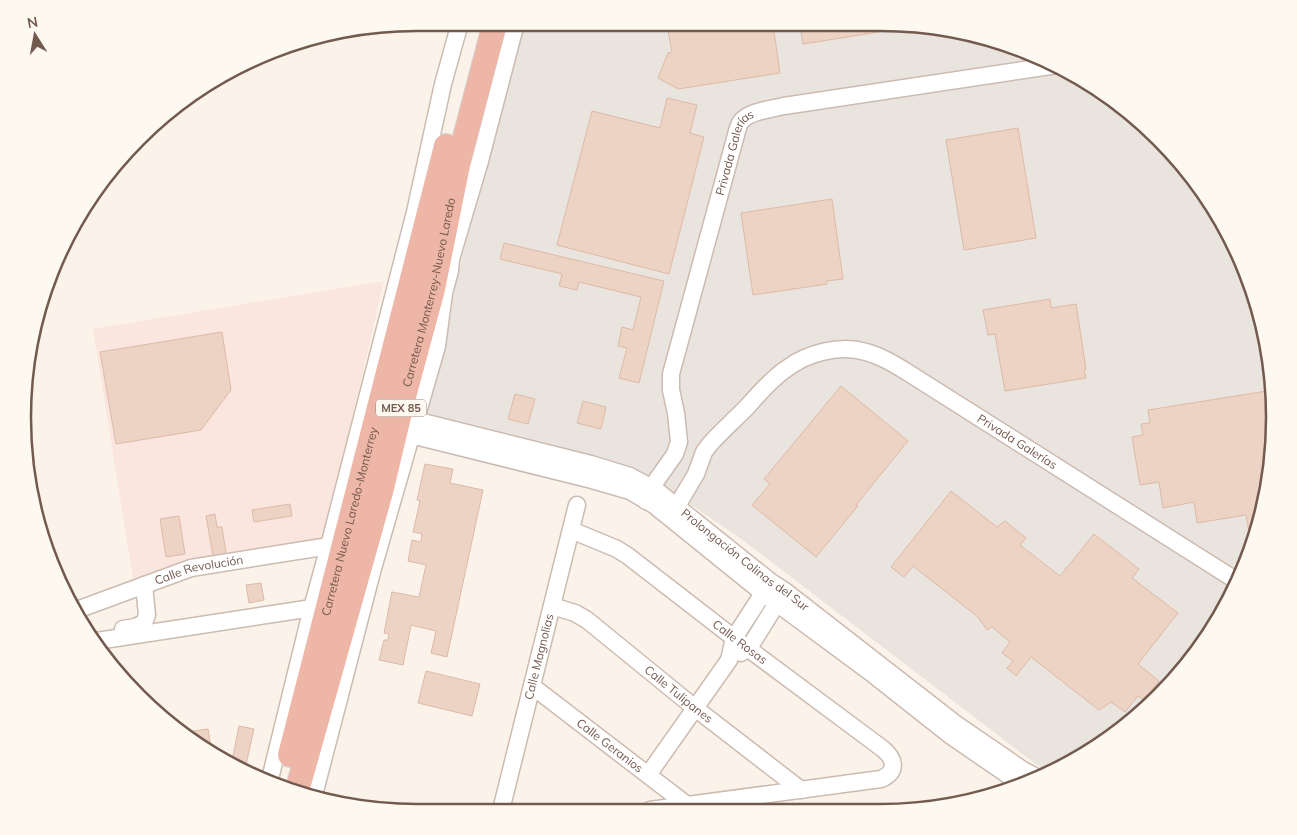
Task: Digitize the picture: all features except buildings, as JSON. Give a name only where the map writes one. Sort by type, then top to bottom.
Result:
[{"type":"highway","name":"Carretera Nuevo Laredo-Monterrey","points":[[284,779],[476,31]]},
{"type":"highway","name":"Carretera Monterrey-Nuevo Laredo","points":[[298,785],[381,492],[410,418],[433,288],[459,160],[493,31]]},
{"type":"highway","points":[[415,212],[452,125]]},
{"type":"highway","points":[[450,259],[459,160]]},
{"type":"highway","points":[[410,418],[415,383],[444,293]]},
{"type":"highway","points":[[372,572],[383,502],[381,492]]},
{"type":"street","points":[[271,774],[312,608],[415,212],[443,84],[458,31]]},
{"type":"street","points":[[444,293],[450,271],[450,259],[480,161],[514,31]]},
{"type":"street","name":"Privada Galerías","points":[[679,442],[671,390],[671,374],[740,122],[749,115],[760,111],[784,106],[1042,67]]},
{"type":"street","name":"Privada Galerías","points":[[673,512],[696,474],[704,452],[717,436],[786,369],[807,357],[825,352],[843,349],[865,351],[879,356],[907,372],[1231,577]]},
{"type":"street","points":[[315,790],[410,418]]},
{"type":"street","name":"Prolongación Colinas del Sur","points":[[410,418],[591,464],[630,476],[649,494],[767,587],[956,724],[1030,773]]},
{"type":"street","points":[[649,494],[675,454],[679,442],[704,452]]},
{"type":"street","name":"Calle Magnolias","points":[[502,804],[577,506]]},
{"type":"street","name":"Calle Rosas","points":[[571,530],[628,556],[883,749],[891,758],[892,770],[881,779],[801,790]]},
{"type":"street","name":"Calle Revolución","points":[[82,608],[191,568],[329,546]]},
{"type":"street","points":[[102,640],[123,629],[144,623],[147,615],[144,585]]},
{"type":"street","points":[[648,775],[729,660],[734,638],[767,587]]},
{"type":"street","points":[[729,660],[749,648],[781,596]]},
{"type":"street","name":"Prolongación Colinas del Sur","points":[[781,596],[951,736],[1014,779]]},
{"type":"street","name":"Calle Tulipanes","points":[[552,606],[587,620],[695,708],[801,790]]},
{"type":"street","points":[[102,640],[312,608]]},
{"type":"street","name":"Calle Geranios","points":[[532,686],[684,804]]},
{"type":"street","points":[[701,804],[801,790]]},
{"type":"shaded area","points":[[512,31],[879,31],[905,32],[955,39],[979,44],[1027,61],[1073,83],[1094,96],[1115,111],[1153,144],[1186,182],[1201,203],[1214,224],[1236,270],[1253,318],[1258,342],[1265,392],[1266,418],[1262,468],[1253,517],[1226,588],[1201,632],[1170,672],[1134,708],[1094,739],[1041,768],[740,538],[672,492],[629,471],[427,413]]},
{"type":"shaded area","points":[[384,281],[324,540],[133,579],[93,329]]}]
